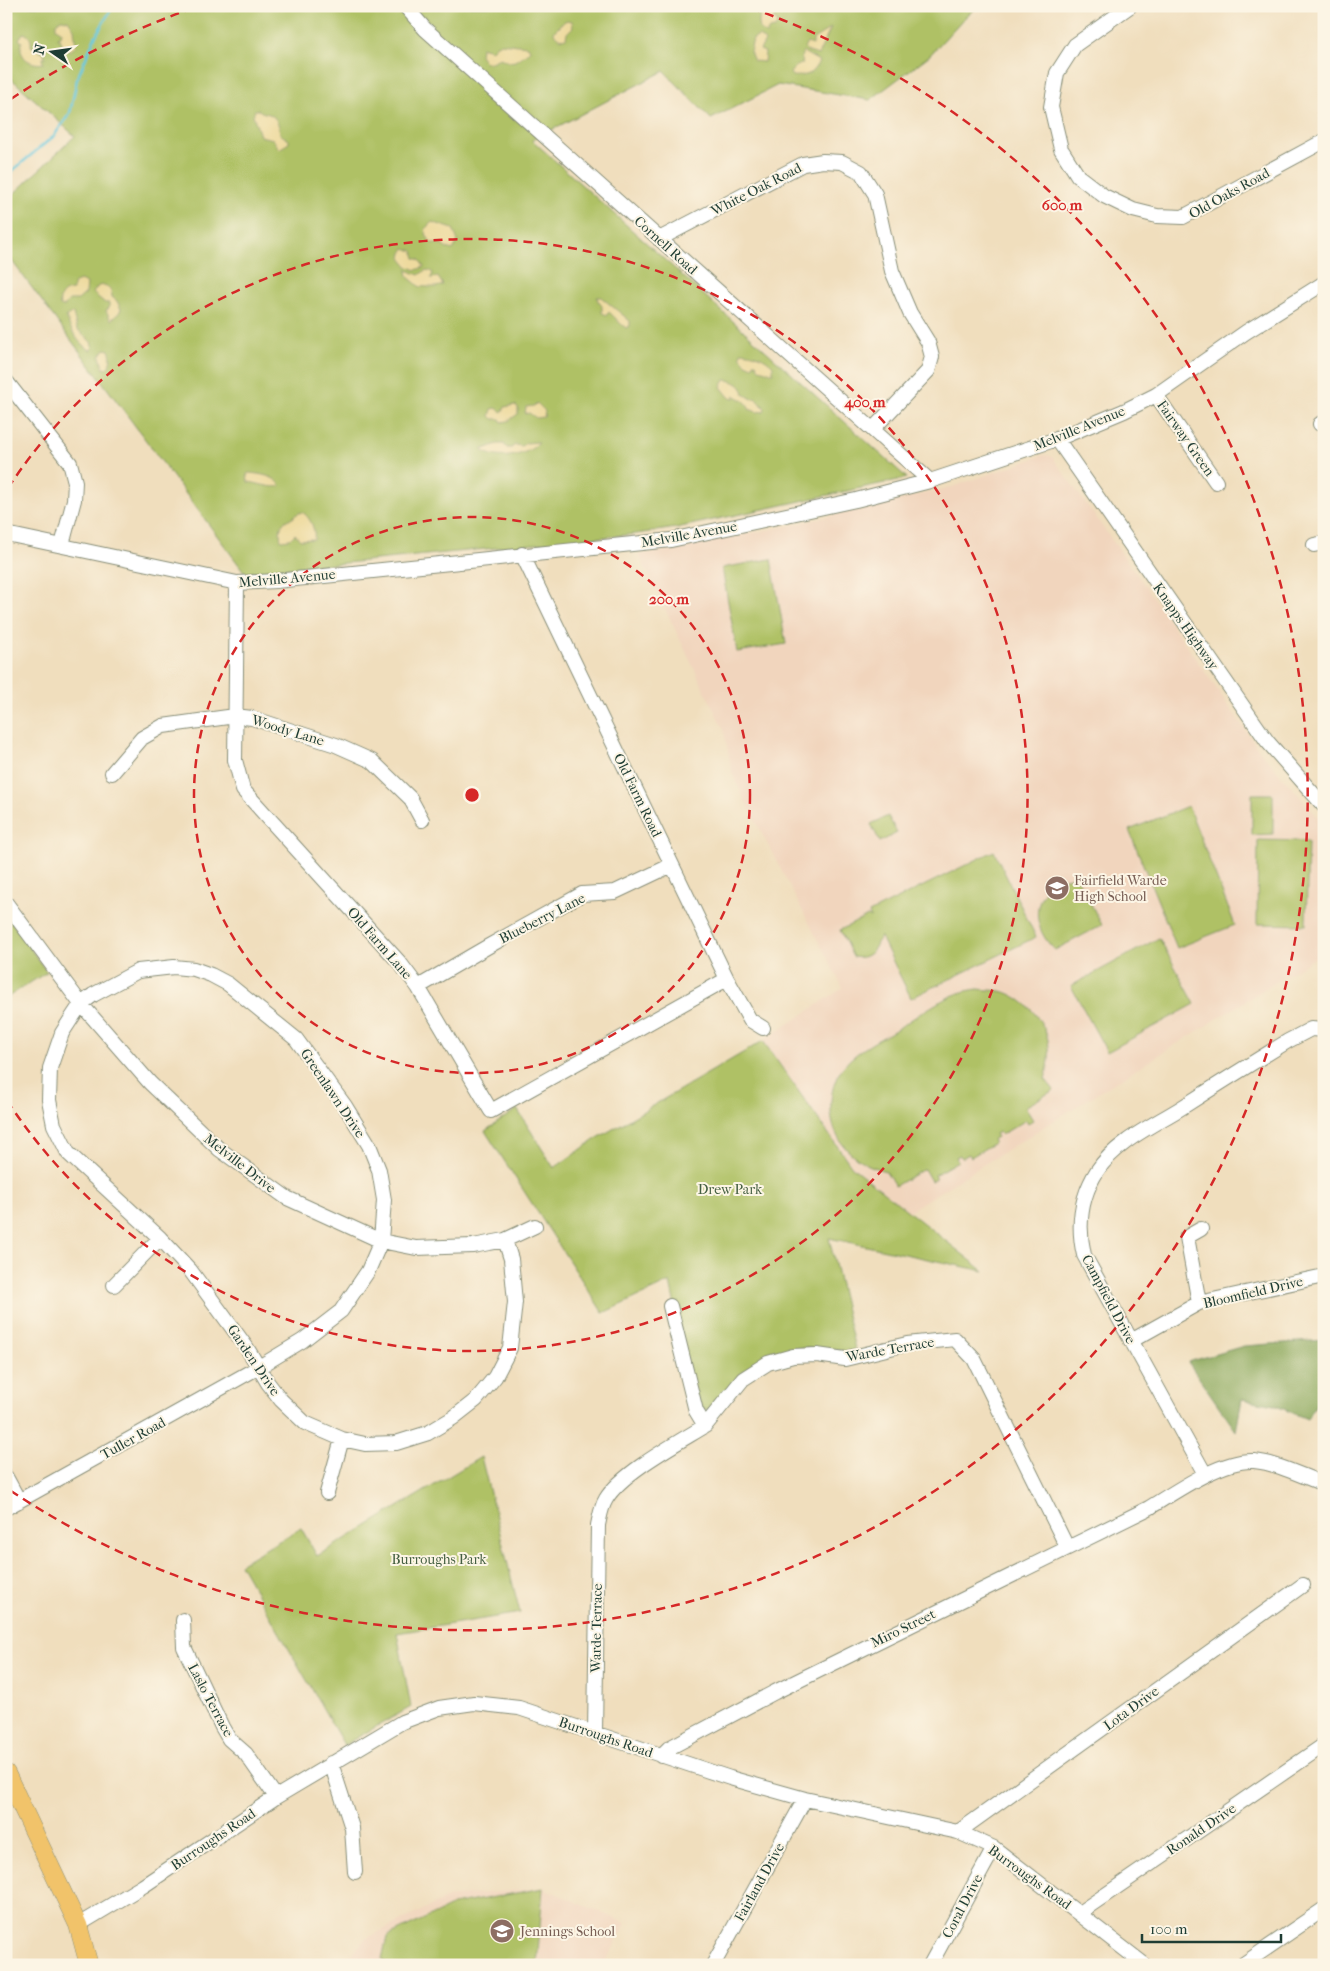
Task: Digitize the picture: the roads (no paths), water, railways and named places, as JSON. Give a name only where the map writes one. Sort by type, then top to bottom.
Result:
[{"type":"main road","points":[[6,1773],[78,1925],[89,1965]]},
{"type":"street","name":"Cornell Road","points":[[405,6],[425,30],[930,481]]},
{"type":"street","name":"Old Oaks Road","points":[[1130,6],[1075,45],[1057,74],[1051,107],[1061,149],[1078,176],[1104,196],[1133,210],[1156,216],[1183,218],[1324,141]]},
{"type":"street","name":"White Oak Road","points":[[659,239],[803,164],[823,160],[842,162],[861,172],[875,194],[892,272],[910,313],[928,342],[932,357],[928,371],[873,429]]},
{"type":"street","name":"Melville Avenue","points":[[6,534],[237,583],[276,581],[671,540],[856,500],[930,481],[1057,439],[1124,411],[1156,394],[1246,332],[1324,283]]},
{"type":"street","points":[[6,381],[70,463],[75,482],[74,500],[62,545]]},
{"type":"street","name":"Fairway Green","points":[[1156,394],[1216,482]]},
{"type":"street","name":"Knapps Highway","points":[[1057,439],[1250,718],[1269,744],[1324,806]]},
{"type":"street","name":"Old Farm Road","points":[[522,554],[727,979],[750,1020],[764,1028]]},
{"type":"street","name":"Old Farm Lane","points":[[237,583],[236,760],[243,790],[400,963],[418,988],[491,1111],[727,979]]},
{"type":"street","name":"Woody Lane","points":[[112,773],[142,738],[163,726],[235,716],[252,718],[336,745],[372,761],[410,798],[422,820]]},
{"type":"street","name":"Blueberry Lane","points":[[418,988],[582,894],[615,892],[672,865]]},
{"type":"street","name":"Melville Drive","points":[[6,904],[81,1004],[150,1083],[219,1150],[287,1198],[381,1241],[416,1248],[473,1246],[505,1240],[534,1226]]},
{"type":"street","name":"Greenlawn Drive","points":[[81,1004],[93,995],[138,971],[174,967],[194,969],[211,975],[228,984],[296,1039],[345,1106],[369,1145],[379,1170],[384,1200],[381,1241],[368,1271],[341,1311],[302,1341],[259,1367]]},
{"type":"street","name":"Garden Drive","points":[[81,1004],[62,1033],[50,1068],[49,1100],[54,1125],[68,1153],[160,1238],[190,1270],[211,1296],[281,1400],[306,1423],[342,1439],[365,1444],[396,1443],[428,1433],[453,1418],[476,1400],[495,1376],[510,1348],[515,1302],[510,1259],[505,1240]]},
{"type":"street","name":"Campfield Drive","points":[[1205,1474],[1084,1255],[1079,1235],[1080,1214],[1097,1171],[1120,1146],[1288,1041],[1311,1029],[1324,1030]]},
{"type":"street","points":[[1199,1304],[1187,1237],[1200,1229]]},
{"type":"street","points":[[114,1284],[160,1238]]},
{"type":"street","name":"Bloomfield Drive","points":[[1130,1340],[1199,1304],[1324,1276]]},
{"type":"street","points":[[670,1306],[696,1411],[705,1426]]},
{"type":"street","name":"Warde Terrace","points":[[595,1732],[598,1525],[600,1512],[606,1499],[620,1482],[668,1448],[705,1426],[743,1379],[768,1363],[793,1356],[817,1355],[845,1359],[908,1344],[955,1339],[974,1359],[1067,1547]]},
{"type":"street","name":"Tuller Road","points":[[6,1508],[259,1367]]},
{"type":"street","points":[[327,1493],[342,1439]]},
{"type":"street","name":"Miro Street","points":[[661,1756],[669,1748],[775,1692],[1149,1508],[1205,1474],[1253,1461],[1271,1465],[1324,1484]]},
{"type":"street","points":[[6,1477],[20,1501]]},
{"type":"street","name":"Lota Drive","points":[[958,1832],[1303,1585]]},
{"type":"street","name":"Laslo Terrace","points":[[182,1620],[184,1648],[222,1726],[229,1739],[246,1754],[276,1797]]},
{"type":"street","name":"Burroughs Road","points":[[78,1925],[143,1886],[276,1797],[402,1722],[439,1708],[474,1703],[519,1708],[595,1732],[661,1756],[806,1799],[958,1832],[994,1848],[1145,1965]]},
{"type":"street","name":"Ronald Drive","points":[[1079,1913],[1324,1745]]},
{"type":"street","points":[[331,1764],[352,1828],[355,1872]]},
{"type":"street","name":"Fairland Drive","points":[[713,1965],[806,1799]]},
{"type":"street","name":"Coral Drive","points":[[930,1965],[994,1848]]},
{"type":"street","points":[[1242,1965],[1324,1909]]},
{"type":"waterway","points":[[6,176],[54,136],[70,113],[77,79],[94,39],[113,6]]},
{"type":"place","name":"Fairfield Warde High School","points":[[1057,888]]},
{"type":"place","name":"Jennings School","points":[[502,1931]]},
{"type":"park label","name":"Drew Park","points":[[730,1189]]},
{"type":"park label","name":"Burroughs Park","points":[[439,1559]]}]
